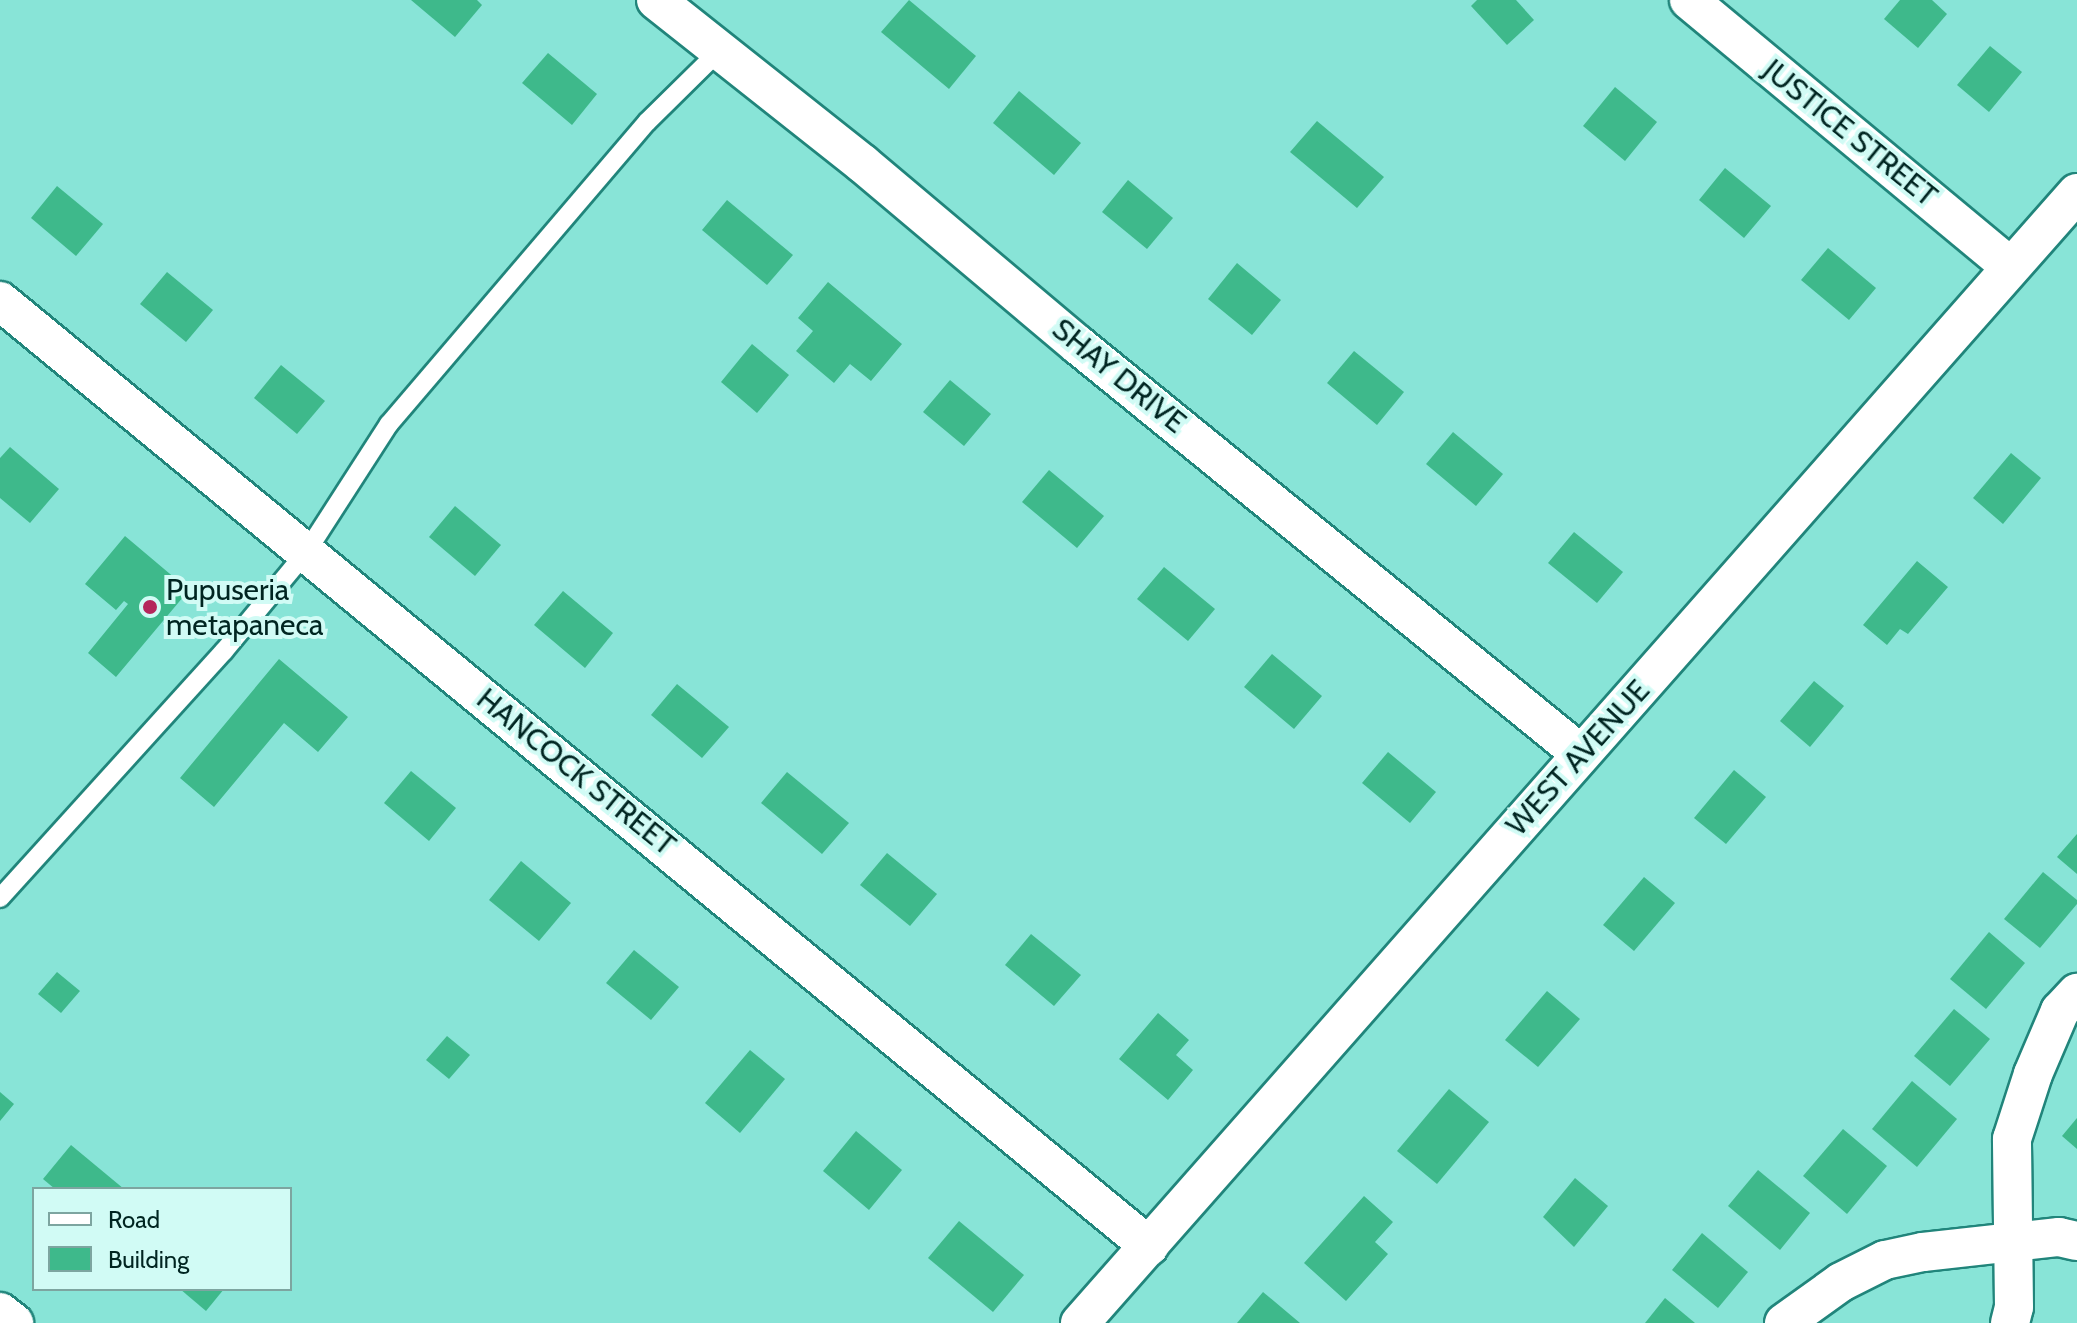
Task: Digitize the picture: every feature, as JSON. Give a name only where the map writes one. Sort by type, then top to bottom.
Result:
[{"type":"street","name":"SHAY DRIVE","points":[[656,0],[863,164],[1078,345],[1581,754]]},
{"type":"street","name":"JUSTICE STREET","points":[[1689,0],[2011,267]]},
{"type":"street","name":"WEST AVENUE","points":[[1080,1323],[2077,193]]},
{"type":"street","name":"HANCOCK STREET","points":[[0,301],[1149,1246]]},
{"type":"street","points":[[2010,1323],[2014,1307],[2012,1139],[2033,1074],[2060,1011],[2077,993]]},
{"type":"street","points":[[1784,1323],[1841,1282],[1885,1260],[1923,1252],[2059,1237],[2077,1241]]},
{"type":"street","points":[[0,1312],[14,1323]]},
{"type":"lane","points":[[0,898],[224,651],[307,551],[389,424],[647,122],[719,51]]},
{"type":"building","points":[[411,0],[477,0],[482,5],[455,37]]},
{"type":"building","points":[[909,0],[976,56],[949,89],[881,32]]},
{"type":"building","points":[[1477,0],[1516,0],[1534,20],[1507,45],[1471,6]]},
{"type":"building","points":[[1900,0],[1932,0],[1947,14],[1918,48],[1884,19]]},
{"type":"building","points":[[1990,46],[2022,72],[1989,112],[1957,85]]},
{"type":"building","points":[[548,53],[597,94],[572,125],[522,83]]},
{"type":"building","points":[[1615,87],[1657,122],[1625,161],[1583,126]]},
{"type":"building","points":[[1019,91],[1081,143],[1054,175],[993,123]]},
{"type":"building","points":[[1317,121],[1384,177],[1357,208],[1290,152]]},
{"type":"building","points":[[1725,168],[1771,206],[1744,238],[1699,200]]},
{"type":"building","points":[[1128,180],[1173,218],[1147,249],[1102,212]]},
{"type":"building","points":[[57,186],[103,224],[76,256],[31,218]]},
{"type":"building","points":[[727,200],[793,255],[767,285],[702,230]]},
{"type":"building","points":[[1828,248],[1876,288],[1849,320],[1801,280]]},
{"type":"building","points":[[1237,263],[1281,300],[1252,335],[1208,299]]},
{"type":"building","points":[[167,272],[213,310],[186,342],[140,304]]},
{"type":"building","points":[[828,282],[902,344],[871,381],[850,364],[834,383],[796,351],[813,331],[798,318]]},
{"type":"building","points":[[752,344],[789,375],[757,413],[721,382]]},
{"type":"building","points":[[1354,351],[1404,392],[1377,425],[1327,383]]},
{"type":"building","points":[[281,365],[325,401],[297,434],[254,398]]},
{"type":"building","points":[[950,380],[991,414],[964,446],[923,412]]},
{"type":"building","points":[[1453,432],[1503,474],[1476,506],[1426,464]]},
{"type":"building","points":[[10,447],[59,489],[30,523],[0,498],[0,458]]},
{"type":"building","points":[[2011,453],[2041,478],[2003,524],[1973,498]]},
{"type":"building","points":[[1049,470],[1104,516],[1077,548],[1022,502]]},
{"type":"building","points":[[455,506],[501,545],[475,576],[429,537]]},
{"type":"building","points":[[1574,532],[1623,572],[1597,603],[1548,563]]},
{"type":"building","name":"Pupuseria metapaneca","points":[[125,536],[189,590],[116,677],[88,653],[128,604],[124,601],[116,610],[85,584]]},
{"type":"building","points":[[1917,561],[1948,587],[1908,634],[1900,629],[1887,645],[1863,625]]},
{"type":"building","points":[[1164,567],[1215,609],[1188,641],[1137,599]]},
{"type":"building","points":[[563,591],[613,633],[585,668],[534,625]]},
{"type":"building","points":[[1272,654],[1322,696],[1294,729],[1244,687]]},
{"type":"building","points":[[279,659],[348,717],[318,752],[284,723],[214,807],[180,778]]},
{"type":"building","points":[[1814,681],[1844,706],[1810,747],[1780,721]]},
{"type":"building","points":[[677,684],[729,727],[702,758],[651,715]]},
{"type":"building","points":[[1388,752],[1436,792],[1410,823],[1362,783]]},
{"type":"building","points":[[1734,770],[1766,797],[1726,844],[1694,818]]},
{"type":"building","points":[[411,771],[456,808],[429,841],[384,803]]},
{"type":"building","points":[[787,772],[849,823],[822,854],[761,803]]},
{"type":"building","points":[[2077,834],[2077,874],[2057,857]]},
{"type":"building","points":[[887,853],[937,894],[910,926],[860,885]]},
{"type":"building","points":[[521,861],[571,903],[539,941],[489,900]]},
{"type":"building","points":[[2043,872],[2077,900],[2077,904],[2040,948],[2004,919]]},
{"type":"building","points":[[1644,877],[1675,903],[1634,951],[1603,925]]},
{"type":"building","points":[[1989,932],[2025,963],[1986,1009],[1950,979]]},
{"type":"building","points":[[1031,934],[1081,975],[1054,1006],[1005,965]]},
{"type":"building","points":[[634,950],[679,987],[651,1020],[606,983]]},
{"type":"building","points":[[57,972],[80,991],[61,1013],[38,994]]},
{"type":"building","points":[[1547,991],[1580,1019],[1538,1067],[1505,1040]]},
{"type":"building","points":[[1954,1009],[1990,1039],[1950,1086],[1914,1056]]},
{"type":"building","points":[[1158,1013],[1189,1040],[1176,1055],[1193,1070],[1168,1100],[1119,1059]]},
{"type":"building","points":[[447,1036],[470,1055],[449,1079],[426,1060]]},
{"type":"building","points":[[750,1050],[785,1079],[740,1133],[705,1103]]},
{"type":"building","points":[[1912,1081],[1957,1119],[1917,1167],[1872,1129]]},
{"type":"building","points":[[1449,1089],[1489,1122],[1437,1184],[1397,1151]]},
{"type":"building","points":[[0,1092],[14,1104],[0,1121]]},
{"type":"building","points":[[2077,1118],[2077,1149],[2062,1136]]},
{"type":"building","points":[[1843,1129],[1887,1166],[1847,1214],[1803,1176]]},
{"type":"building","points":[[856,1131],[902,1170],[869,1210],[823,1171]]},
{"type":"building","points":[[71,1145],[122,1187],[53,1187],[43,1179]]},
{"type":"building","points":[[1758,1170],[1810,1213],[1780,1250],[1728,1206]]},
{"type":"building","points":[[1575,1178],[1608,1206],[1574,1247],[1543,1217]]},
{"type":"building","points":[[1364,1196],[1393,1222],[1375,1242],[1388,1254],[1346,1301],[1304,1263]]},
{"type":"building","points":[[959,1221],[1024,1275],[993,1312],[928,1258]]},
{"type":"building","points":[[1702,1233],[1748,1272],[1718,1308],[1672,1270]]},
{"type":"building","points":[[182,1291],[222,1291],[206,1311]]},
{"type":"building","points":[[1263,1292],[1300,1323],[1237,1323]]},
{"type":"building","points":[[1665,1298],[1695,1323],[1645,1323]]},
{"type":"place","name":"Pupuseria metapaneca","points":[[150,607]]}]
